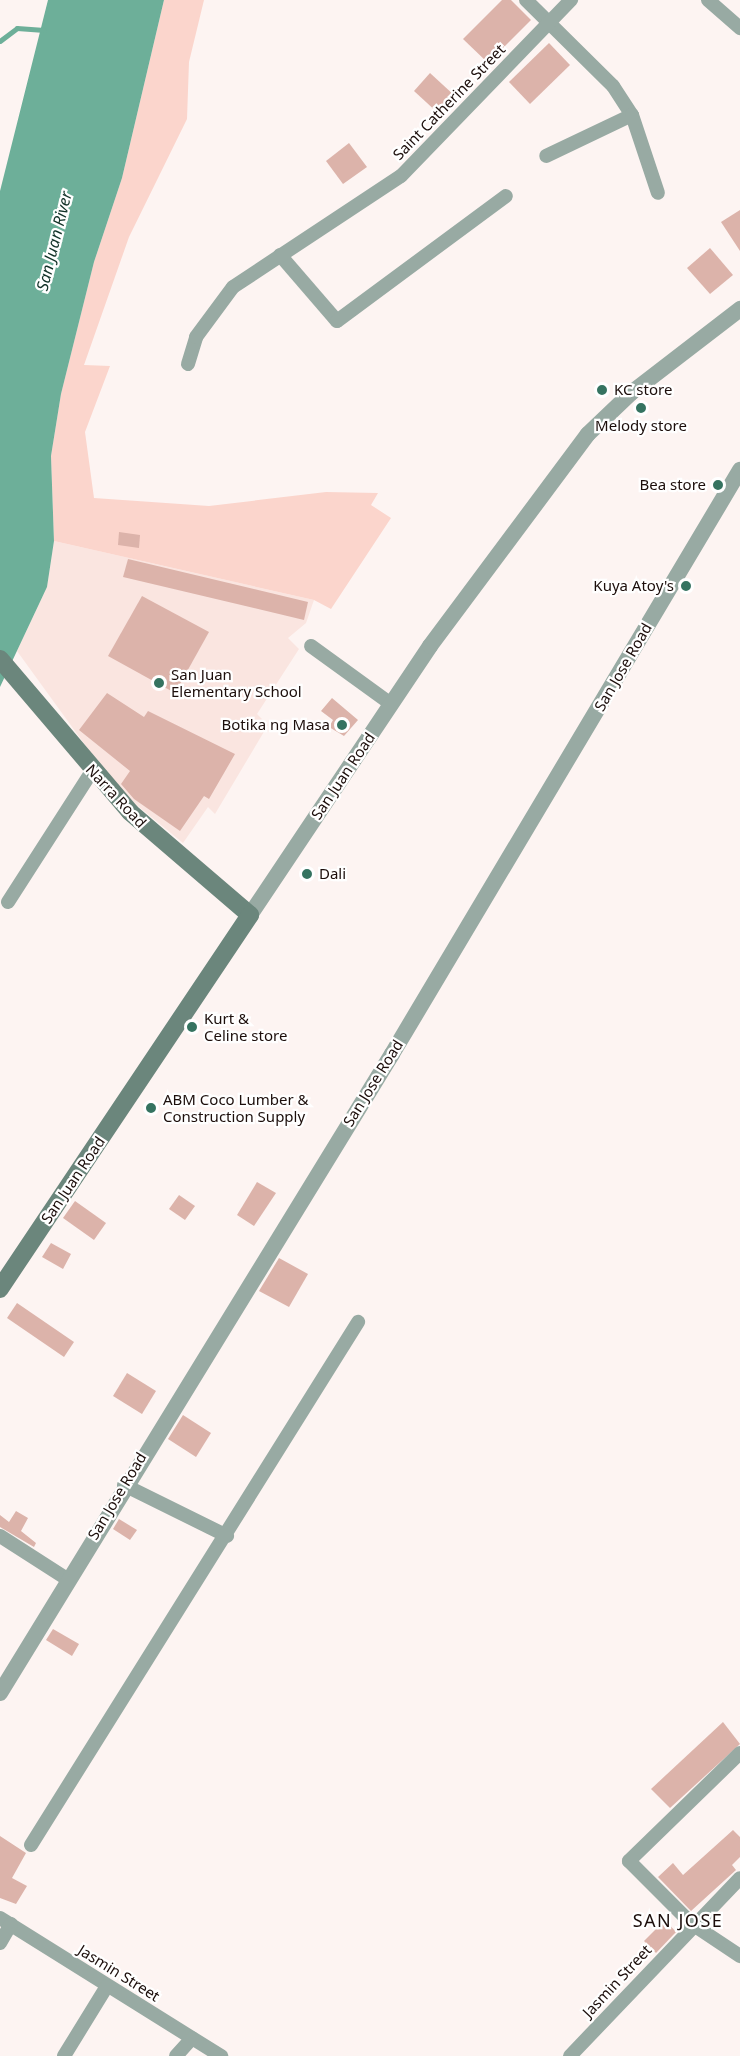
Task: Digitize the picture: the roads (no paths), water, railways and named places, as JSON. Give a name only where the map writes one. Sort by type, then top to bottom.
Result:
[{"type":"main road","name":"Narra Road","points":[[0,659],[38,702],[92,771],[155,837],[250,915]]},
{"type":"main road","name":"San Juan Road","points":[[0,1289],[250,915]]},
{"type":"street","points":[[526,0],[613,86],[632,115],[658,193]]},
{"type":"street","name":"Saint Catherine Street","points":[[188,364],[196,337],[233,287],[401,176],[572,0]]},
{"type":"street","points":[[708,0],[740,28]]},
{"type":"street","points":[[546,156],[632,115]]},
{"type":"street","points":[[280,255],[337,321],[506,196]]},
{"type":"street","name":"San Juan Road","points":[[250,915],[391,704],[588,434],[631,393],[740,309]]},
{"type":"street","name":"San Jose Road","points":[[0,1693],[124,1485],[398,1043],[740,470]]},
{"type":"street","points":[[311,646],[391,704]]},
{"type":"street","points":[[8,902],[92,771]]},
{"type":"street","points":[[31,1845],[227,1536],[358,1322]]},
{"type":"street","points":[[124,1485],[227,1536]]},
{"type":"street","points":[[0,1536],[68,1579]]},
{"type":"street","points":[[740,1754],[629,1861],[692,1924],[740,1956]]},
{"type":"street","name":"Jasmin Street","points":[[570,2056],[692,1924],[740,1878]]},
{"type":"street","points":[[0,1942],[6,1921]]},
{"type":"street","name":"Jasmin Street","points":[[6,1921],[221,2056]]},
{"type":"street","points":[[64,2056],[107,1986]]},
{"type":"street","points":[[176,2056],[192,2038]]},
{"type":"water","name":"San Juan River","points":[[48,0],[164,0],[122,178],[94,262],[61,394],[51,456],[54,541],[47,587],[0,687],[0,191]]},
{"type":"waterway","points":[[0,41],[17,28],[44,30]]},
{"type":"place","name":"KC store","points":[[602,390]]},
{"type":"place","name":"Melody store","points":[[641,408]]},
{"type":"place","name":"Bea store","points":[[718,485]]},
{"type":"place","name":"Kuya Atoy's","points":[[686,586]]},
{"type":"place","name":"San Juan Elementary School","points":[[159,683]]},
{"type":"place","name":"Botika ng Masa","points":[[342,725]]},
{"type":"place","name":"Dali","points":[[307,874]]},
{"type":"place","name":"Kurt & Celine store","points":[[192,1027]]},
{"type":"place","name":"ABM Coco Lumber & Construction Supply","points":[[151,1108]]},
{"type":"district","name":"SAN JOSE","points":[[678,1920]]}]
